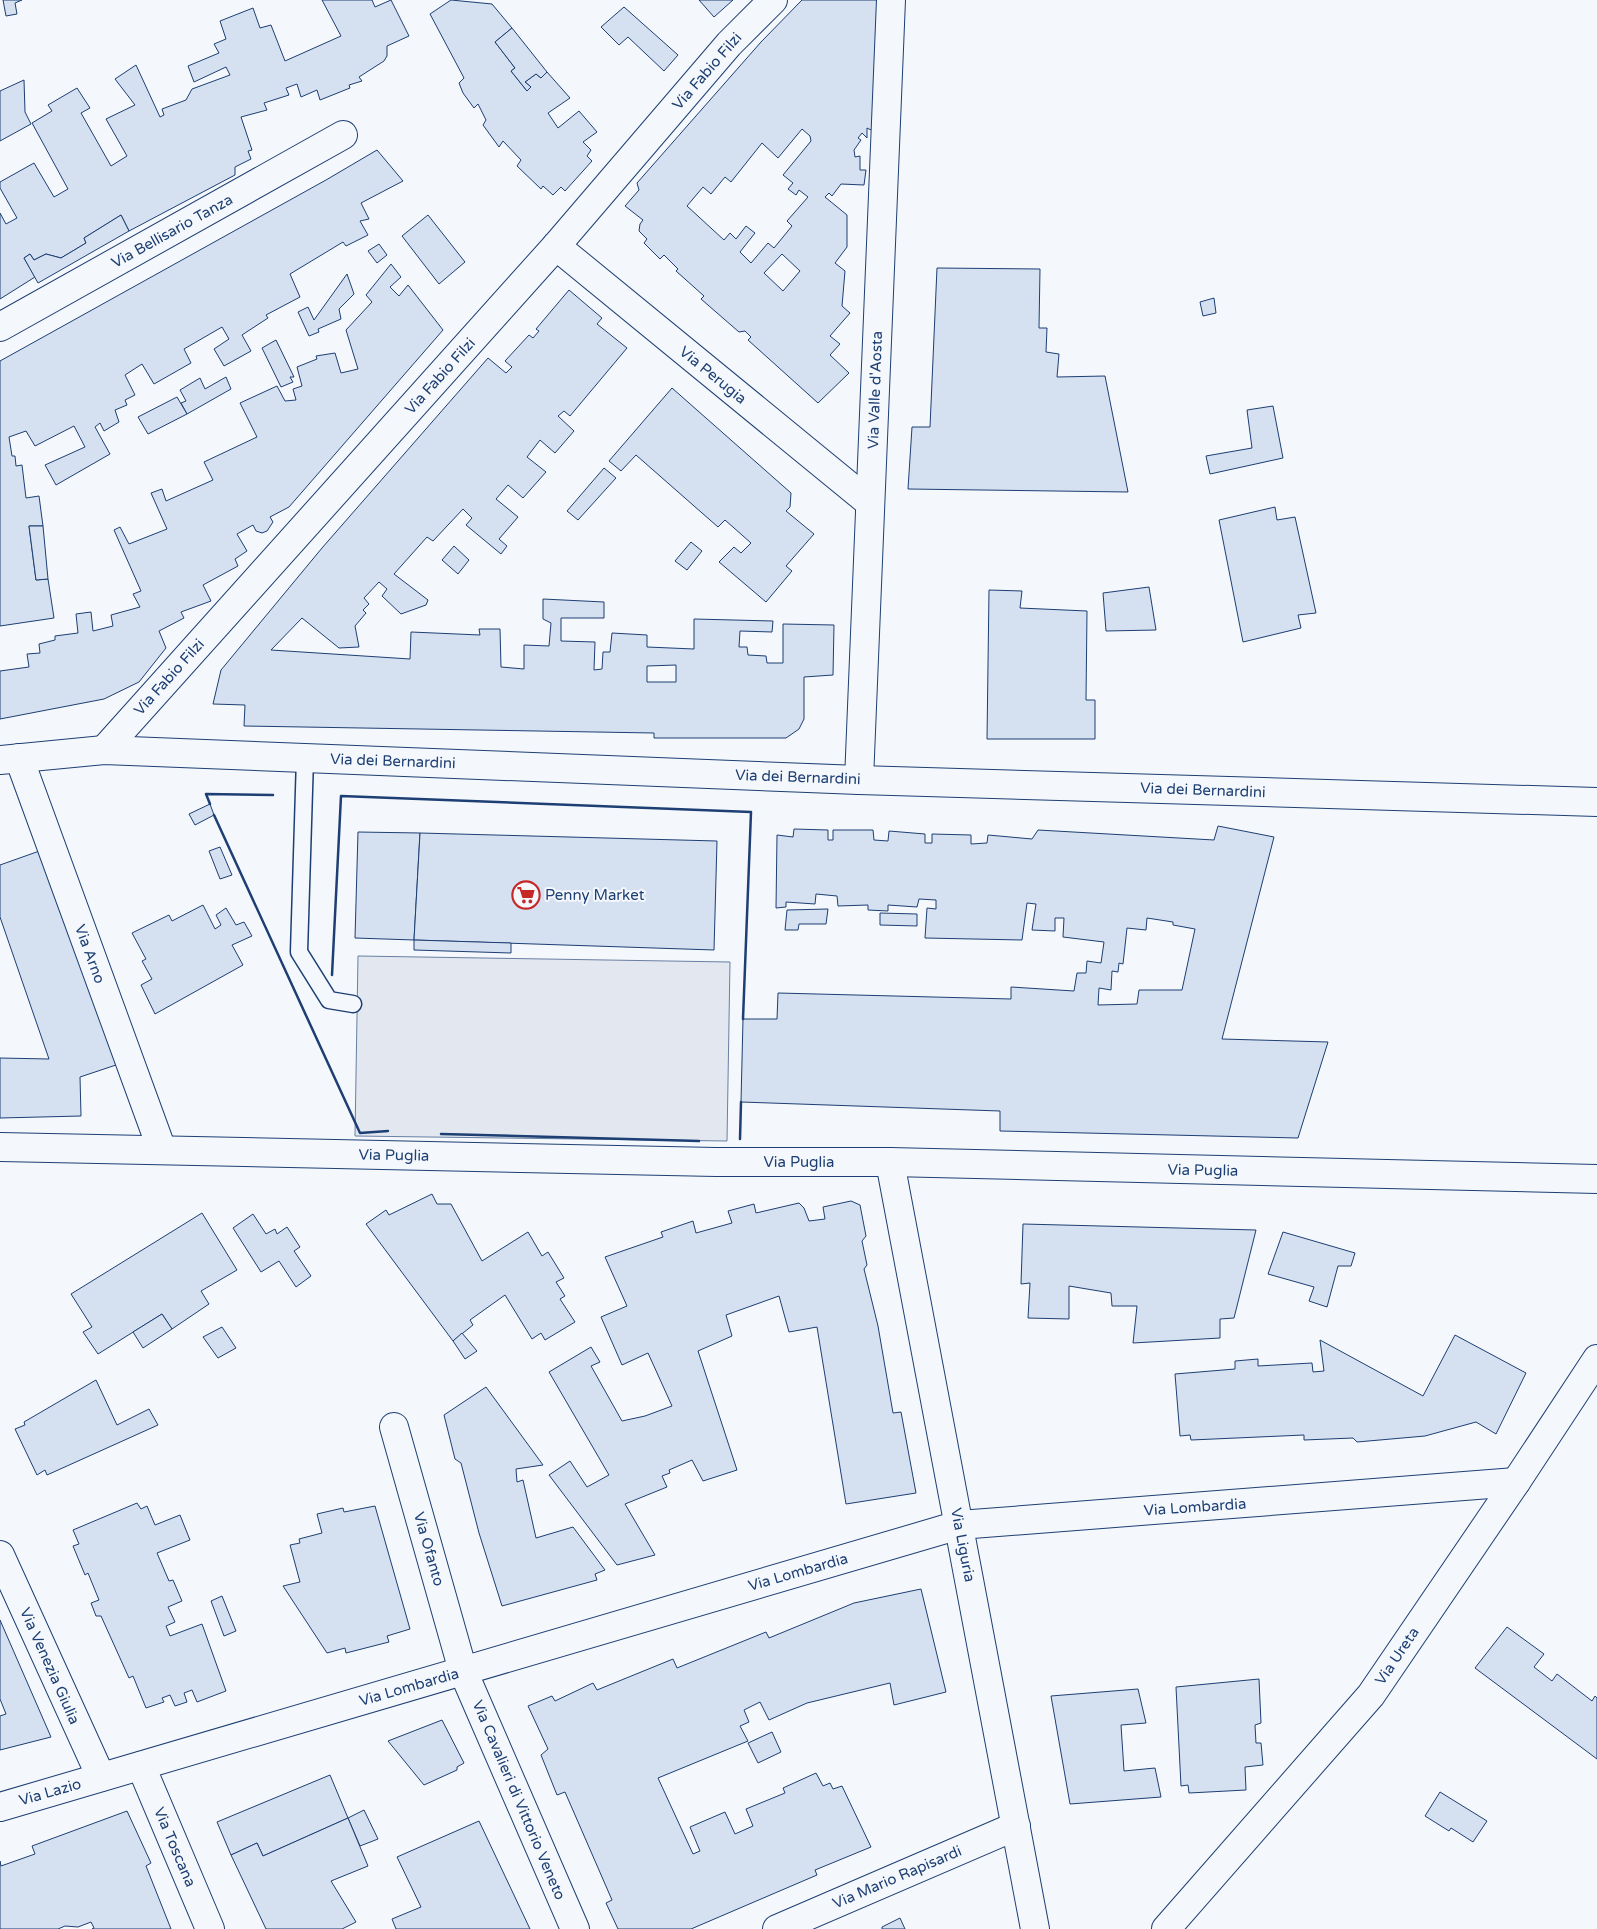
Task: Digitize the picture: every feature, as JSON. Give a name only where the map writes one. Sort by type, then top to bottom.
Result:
[{"type":"street","name":"Via Fabio Filzi","points":[[104,750],[556,246],[729,44],[773,0]]},
{"type":"street","name":"Via Valle d'Aosta","points":[[859,780],[891,0]]},
{"type":"street","name":"Via Bellisario Tanza","points":[[0,327],[343,135]]},
{"type":"street","name":"Via Perugia","points":[[556,246],[870,503]]},
{"type":"street","name":"Via dei Bernardini","points":[[9,759],[104,750],[859,780],[1597,802]]},
{"type":"street","name":"Via Arno","points":[[9,759],[162,1150]]},
{"type":"street","name":"Via Puglia","points":[[0,1147],[716,1162],[890,1162],[1597,1179]]},
{"type":"street","name":"Via Liguria","points":[[890,1162],[1035,1929]]},
{"type":"street","name":"Via Ureta","points":[[1166,1929],[1371,1695],[1597,1359]]},
{"type":"street","name":"Via Ofanto","points":[[394,1427],[463,1671]]},
{"type":"street","name":"Via Lombardia","points":[[101,1777],[959,1525],[1516,1482]]},
{"type":"street","name":"Via Venezia Giulia","points":[[0,1555],[101,1777]]},
{"type":"street","name":"Via Cavalieri di Vittorio Veneto","points":[[463,1671],[575,1929]]},
{"type":"street","name":"Via Toscana","points":[[141,1766],[210,1929]]},
{"type":"street","name":"Via Lazio","points":[[0,1807],[101,1777]]},
{"type":"street","name":"Via Mario Rapisardi","points":[[777,1929],[1016,1826]]},
{"type":"lane","points":[[305,758],[299,952],[329,1000],[353,1004]]},
{"type":"shaded area","points":[[358,956],[730,962],[727,1141],[355,1136]]},
{"type":"building","points":[[3,0],[22,0],[15,3],[17,14],[6,16]]},
{"type":"building","points":[[322,0],[372,0],[375,7],[391,0],[409,36],[387,46],[387,56],[384,61],[359,77],[362,81],[349,85],[350,88],[320,100],[317,90],[301,97],[297,84],[286,88],[289,95],[264,103],[267,110],[241,117],[252,150],[248,151],[251,159],[235,167],[235,175],[129,231],[121,215],[84,238],[86,243],[61,258],[46,254],[34,260],[30,254],[24,258],[35,277],[0,299],[0,213],[6,224],[17,218],[0,188],[0,182],[34,163],[54,197],[68,189],[32,123],[52,111],[48,105],[77,88],[90,108],[81,113],[111,166],[127,156],[106,119],[135,105],[115,79],[136,65],[160,117],[164,115],[162,109],[186,100],[192,89],[230,75],[226,67],[194,82],[188,66],[219,53],[214,44],[226,39],[220,21],[253,8],[260,28],[271,25],[285,61],[341,36]]},
{"type":"building","points":[[451,0],[492,4],[512,28],[495,42],[515,68],[511,71],[527,91],[531,87],[525,82],[536,74],[541,78],[547,72],[570,98],[548,113],[558,128],[579,111],[597,132],[583,142],[591,150],[587,156],[592,161],[565,191],[561,187],[553,195],[543,186],[541,189],[517,166],[521,160],[503,141],[499,147],[483,125],[486,120],[478,104],[474,108],[463,93],[459,83],[464,78],[430,14]]},
{"type":"building","points":[[699,0],[733,0],[714,17]]},
{"type":"building","points":[[802,0],[880,0],[874,129],[867,128],[867,138],[862,133],[858,138],[861,140],[854,150],[855,157],[860,156],[860,170],[866,170],[864,185],[841,184],[832,196],[829,193],[825,197],[847,215],[847,247],[835,263],[845,271],[842,306],[850,313],[830,336],[840,344],[830,355],[849,373],[818,403],[748,340],[751,337],[745,331],[739,332],[701,299],[704,296],[676,271],[678,269],[664,255],[660,259],[644,243],[647,239],[639,231],[643,220],[625,206],[639,190],[637,183],[761,42]],"holes":[[[802,129],[810,136],[811,141],[783,175],[793,183],[788,189],[796,195],[799,190],[808,197],[787,221],[792,226],[774,248],[768,243],[751,263],[740,252],[755,233],[746,226],[736,239],[730,233],[724,240],[687,206],[703,187],[711,194],[725,177],[731,182],[762,143],[778,158]],[[782,254],[800,271],[783,291],[764,273]]]},
{"type":"building","points":[[624,7],[678,55],[664,71],[628,37],[619,45],[601,27]]},
{"type":"building","points":[[512,28],[547,72],[541,78],[536,74],[525,82],[531,87],[527,91],[511,71],[515,68],[495,42]]},
{"type":"building","points":[[24,80],[25,112],[31,124],[0,141],[0,91]]},
{"type":"building","points":[[377,150],[403,181],[361,203],[369,219],[360,221],[368,235],[346,246],[343,242],[290,274],[300,297],[266,315],[268,318],[242,335],[251,351],[224,366],[214,349],[229,339],[222,327],[184,349],[191,363],[154,384],[142,364],[125,375],[135,395],[125,400],[127,405],[115,410],[119,422],[104,431],[100,423],[95,427],[110,454],[56,485],[45,465],[85,447],[74,426],[35,446],[26,431],[9,437],[12,456],[15,456],[16,466],[22,465],[26,498],[39,496],[43,526],[29,526],[36,580],[48,579],[54,618],[0,626],[0,361]]},
{"type":"building","points":[[121,215],[129,231],[38,283],[24,258],[30,254],[34,260],[46,254],[61,258],[86,243],[84,238]]},
{"type":"building","points":[[428,215],[465,262],[439,284],[402,236]]},
{"type":"building","points":[[379,244],[387,255],[377,263],[368,251]]},
{"type":"building","points":[[391,264],[401,277],[390,287],[399,296],[408,285],[443,330],[289,507],[270,517],[273,522],[267,531],[262,533],[256,531],[253,525],[237,534],[247,551],[235,559],[238,566],[203,585],[211,601],[181,612],[184,618],[159,631],[166,648],[139,682],[104,699],[0,719],[0,671],[29,667],[27,654],[40,653],[39,644],[55,640],[55,636],[78,633],[76,614],[91,612],[93,631],[113,626],[111,615],[140,607],[133,594],[141,591],[114,530],[120,527],[129,544],[167,529],[151,493],[162,489],[166,501],[213,480],[204,462],[257,437],[240,403],[277,386],[285,401],[296,400],[293,389],[302,386],[297,367],[317,359],[316,356],[335,353],[341,373],[358,369],[346,330],[372,302],[366,295]]},
{"type":"building","points":[[937,268],[1040,269],[1039,328],[1047,328],[1046,352],[1059,354],[1057,377],[1105,376],[1128,492],[908,489],[912,427],[930,427]]},
{"type":"building","points":[[347,274],[354,294],[339,309],[341,319],[318,329],[319,332],[309,336],[298,312],[308,307],[314,320]]},
{"type":"building","points":[[569,290],[602,318],[597,324],[627,348],[570,416],[564,411],[558,416],[574,431],[555,453],[540,440],[527,457],[546,472],[523,498],[508,485],[496,499],[518,517],[499,539],[507,546],[501,554],[466,525],[472,518],[463,509],[433,541],[427,537],[394,574],[428,600],[426,605],[401,614],[382,596],[387,589],[379,582],[364,598],[369,604],[363,610],[366,613],[355,626],[359,647],[339,648],[302,618],[271,650],[410,659],[411,632],[480,635],[479,629],[500,629],[501,667],[524,669],[524,645],[549,646],[551,623],[543,619],[543,599],[604,602],[604,618],[561,618],[561,641],[595,642],[594,670],[602,669],[603,652],[610,652],[612,633],[647,635],[647,647],[694,649],[694,619],[773,621],[772,632],[740,631],[739,647],[747,647],[748,655],[766,656],[767,663],[783,663],[783,624],[834,625],[833,675],[804,677],[804,719],[799,729],[786,738],[654,738],[654,733],[244,726],[245,705],[213,704],[221,670],[322,548],[488,358],[506,373],[512,367],[505,361],[529,335],[533,338],[539,331],[536,329]],"holes":[[[676,665],[676,682],[647,682],[647,666]]]},
{"type":"building","points":[[1214,298],[1216,313],[1203,316],[1200,302]]},
{"type":"building","points":[[276,340],[294,377],[290,377],[293,382],[281,387],[262,348]]},
{"type":"building","points":[[226,377],[231,389],[187,414],[181,403],[186,401],[180,390],[200,378],[205,389]]},
{"type":"building","points":[[672,388],[791,493],[790,507],[786,511],[814,534],[786,566],[792,571],[766,602],[719,562],[734,547],[741,553],[751,543],[725,520],[718,527],[636,455],[621,471],[609,461]]},
{"type":"building","points":[[177,397],[187,414],[148,434],[138,417]]},
{"type":"building","points":[[1273,406],[1283,458],[1210,474],[1206,456],[1252,448],[1247,410]]},
{"type":"building","points":[[604,468],[616,478],[578,520],[567,511]]},
{"type":"building","points":[[1275,507],[1277,520],[1295,517],[1316,613],[1298,615],[1301,628],[1243,642],[1219,520]]},
{"type":"building","points":[[29,526],[43,526],[48,579],[36,580]]},
{"type":"building","points":[[691,542],[702,551],[687,570],[675,561]]},
{"type":"building","points":[[454,546],[469,560],[458,574],[442,560]]},
{"type":"building","points":[[1149,587],[1156,630],[1106,631],[1103,593]]},
{"type":"building","points":[[989,590],[1022,591],[1020,608],[1087,611],[1086,700],[1095,700],[1095,739],[987,739]]},
{"type":"building","points":[[210,804],[214,815],[195,825],[189,814]]},
{"type":"building","points":[[1218,826],[1274,837],[1222,1039],[1328,1042],[1298,1138],[1000,1131],[1000,1111],[741,1102],[743,1019],[777,1019],[778,993],[1011,999],[1011,987],[1074,991],[1077,973],[1086,973],[1087,961],[1101,963],[1104,942],[1063,937],[1064,918],[1055,918],[1055,931],[1032,930],[1036,904],[1027,903],[1022,940],[925,938],[927,908],[936,909],[936,900],[919,899],[917,907],[888,905],[888,911],[868,910],[868,905],[838,906],[837,896],[816,894],[815,904],[786,902],[786,907],[776,908],[777,835],[793,837],[794,829],[828,830],[828,840],[833,840],[833,830],[873,830],[874,840],[888,841],[889,831],[925,834],[925,843],[932,843],[932,834],[971,835],[971,844],[987,843],[988,835],[1032,839],[1038,830],[1214,840]],"holes":[[[1147,918],[1173,922],[1173,925],[1195,929],[1182,990],[1139,990],[1137,1004],[1098,1005],[1099,988],[1111,990],[1112,971],[1118,972],[1119,963],[1123,964],[1127,928],[1146,930]]]},
{"type":"building","points":[[358,832],[420,833],[414,940],[355,938]]},
{"type":"building","points":[[420,833],[717,841],[714,950],[414,940]]},
{"type":"building","points":[[220,847],[232,875],[220,879],[209,851]]},
{"type":"building","points":[[45,849],[119,1064],[80,1077],[81,1116],[0,1118],[0,1058],[49,1059],[0,917],[0,865]]},
{"type":"building","points":[[203,905],[215,929],[221,925],[216,915],[226,908],[236,925],[244,922],[252,936],[232,945],[243,965],[155,1014],[141,985],[152,979],[142,961],[146,959],[132,933],[169,915],[172,921]]},
{"type":"building","points":[[828,909],[826,924],[799,924],[798,930],[785,930],[787,910]]},
{"type":"building","points":[[880,913],[917,914],[917,926],[880,925]]},
{"type":"building","points":[[414,940],[511,943],[511,953],[414,950]]},
{"type":"building","points":[[432,1194],[437,1204],[451,1204],[482,1261],[528,1232],[542,1256],[548,1252],[564,1278],[556,1282],[565,1296],[560,1299],[575,1322],[545,1340],[541,1333],[532,1339],[505,1295],[470,1320],[473,1325],[453,1341],[366,1224],[386,1210],[389,1215]]},
{"type":"building","points":[[851,1201],[860,1205],[866,1236],[862,1241],[867,1265],[864,1269],[878,1326],[893,1413],[901,1412],[916,1493],[846,1504],[817,1327],[789,1332],[779,1296],[726,1315],[732,1336],[698,1351],[737,1470],[703,1481],[692,1460],[669,1470],[670,1473],[662,1476],[667,1487],[625,1504],[655,1555],[617,1565],[549,1475],[570,1461],[587,1487],[609,1475],[549,1372],[591,1347],[600,1362],[591,1366],[622,1421],[645,1416],[672,1406],[648,1353],[622,1365],[601,1317],[627,1306],[605,1257],[663,1237],[661,1232],[693,1221],[696,1233],[732,1223],[728,1211],[754,1204],[756,1213],[799,1203],[804,1208],[809,1221],[825,1219],[823,1207]]},
{"type":"building","points":[[202,1213],[237,1270],[201,1291],[209,1304],[172,1329],[162,1314],[98,1354],[83,1332],[92,1327],[71,1294]]},
{"type":"building","points":[[253,1214],[266,1234],[275,1229],[277,1234],[287,1227],[300,1247],[294,1251],[311,1276],[296,1287],[279,1261],[261,1272],[233,1228]]},
{"type":"building","points":[[1023,1224],[1256,1230],[1234,1318],[1220,1319],[1220,1338],[1133,1343],[1137,1306],[1112,1306],[1111,1293],[1069,1286],[1069,1319],[1028,1318],[1030,1283],[1021,1284]]},
{"type":"building","points":[[1283,1232],[1355,1253],[1351,1266],[1338,1266],[1327,1307],[1309,1301],[1314,1287],[1268,1274]]},
{"type":"building","points":[[162,1314],[172,1329],[143,1348],[133,1332]]},
{"type":"building","points":[[222,1327],[236,1348],[218,1358],[203,1337]]},
{"type":"building","points":[[462,1333],[477,1351],[465,1359],[453,1341]]},
{"type":"building","points":[[1455,1335],[1526,1373],[1496,1434],[1476,1422],[1425,1436],[1357,1442],[1353,1438],[1304,1440],[1304,1435],[1191,1440],[1190,1435],[1180,1436],[1175,1374],[1235,1369],[1235,1361],[1258,1359],[1258,1366],[1312,1363],[1313,1372],[1324,1371],[1320,1340],[1423,1396]]},
{"type":"building","points":[[96,1380],[117,1425],[149,1409],[158,1425],[47,1475],[45,1470],[37,1475],[15,1429],[25,1425],[24,1422]]},
{"type":"building","points":[[486,1387],[543,1465],[516,1469],[517,1482],[523,1480],[536,1538],[573,1527],[605,1570],[595,1574],[597,1580],[502,1606],[479,1533],[461,1463],[455,1459],[444,1415]]},
{"type":"building","points":[[137,1503],[141,1509],[147,1506],[155,1525],[180,1515],[190,1540],[157,1553],[169,1581],[173,1580],[182,1601],[168,1607],[175,1622],[166,1626],[170,1636],[202,1624],[226,1691],[197,1702],[192,1690],[184,1693],[187,1702],[175,1706],[170,1695],[162,1698],[164,1702],[146,1708],[133,1676],[129,1678],[101,1616],[96,1616],[91,1603],[99,1600],[88,1573],[85,1575],[73,1546],[79,1544],[73,1530]]},
{"type":"building","points":[[375,1506],[410,1629],[387,1636],[389,1642],[346,1653],[345,1648],[327,1653],[283,1586],[300,1582],[290,1545],[300,1543],[299,1539],[322,1533],[317,1514],[343,1508],[344,1512]]},
{"type":"building","points":[[921,1589],[946,1692],[894,1705],[890,1683],[807,1703],[769,1720],[760,1702],[744,1710],[749,1722],[740,1726],[748,1741],[658,1778],[693,1854],[700,1851],[690,1827],[725,1812],[735,1834],[753,1826],[746,1809],[785,1793],[783,1788],[816,1773],[823,1786],[830,1783],[833,1789],[842,1786],[871,1847],[815,1870],[817,1875],[691,1929],[618,1929],[606,1903],[612,1900],[565,1792],[557,1795],[541,1755],[548,1749],[528,1706],[552,1696],[555,1701],[593,1683],[597,1690],[673,1659],[677,1668],[766,1632],[769,1638],[854,1603]]},
{"type":"building","points":[[222,1596],[236,1631],[224,1636],[211,1601]]},
{"type":"building","points":[[0,1620],[51,1737],[0,1750],[0,1716],[6,1714],[0,1699]]},
{"type":"building","points":[[1507,1627],[1544,1654],[1534,1667],[1552,1681],[1557,1674],[1592,1701],[1595,1696],[1597,1698],[1597,1759],[1475,1668]]},
{"type":"building","points":[[1259,1679],[1261,1723],[1255,1725],[1256,1743],[1261,1743],[1263,1765],[1245,1767],[1246,1790],[1189,1793],[1188,1785],[1181,1786],[1176,1687]]},
{"type":"building","points":[[1138,1689],[1146,1723],[1121,1725],[1124,1771],[1155,1768],[1161,1797],[1070,1804],[1051,1696]]},
{"type":"building","points":[[442,1720],[464,1763],[457,1767],[457,1770],[424,1785],[388,1741]]},
{"type":"building","points":[[772,1732],[781,1752],[758,1763],[748,1743]]},
{"type":"building","points":[[330,1775],[348,1818],[263,1856],[257,1843],[231,1855],[217,1822]]},
{"type":"building","points":[[1440,1792],[1487,1821],[1473,1842],[1451,1828],[1449,1831],[1425,1816]]},
{"type":"building","points":[[364,1810],[378,1839],[360,1846],[348,1818]]},
{"type":"building","points":[[127,1811],[151,1863],[146,1866],[171,1929],[92,1929],[94,1928],[91,1922],[78,1927],[65,1926],[58,1929],[0,1929],[0,1861],[1,1866],[35,1854],[32,1846]]},
{"type":"building","points":[[348,1818],[368,1866],[331,1881],[356,1922],[342,1929],[266,1929],[231,1855],[257,1843],[263,1856]]},
{"type":"building","points":[[479,1821],[530,1929],[396,1929],[392,1919],[421,1907],[397,1857]]},
{"type":"building","points":[[900,1918],[905,1929],[882,1929],[882,1927]]},
{"type":"wall","points":[[210,804],[206,794],[273,795]]},
{"type":"wall","points":[[332,975],[341,796],[751,812],[743,1019]]},
{"type":"wall","points":[[214,815],[360,1133],[388,1131]]},
{"type":"wall","points":[[740,1139],[741,1102]]},
{"type":"wall","points":[[441,1134],[699,1141]]},
{"type":"place","name":"Penny Market","points":[[526,895]]}]
